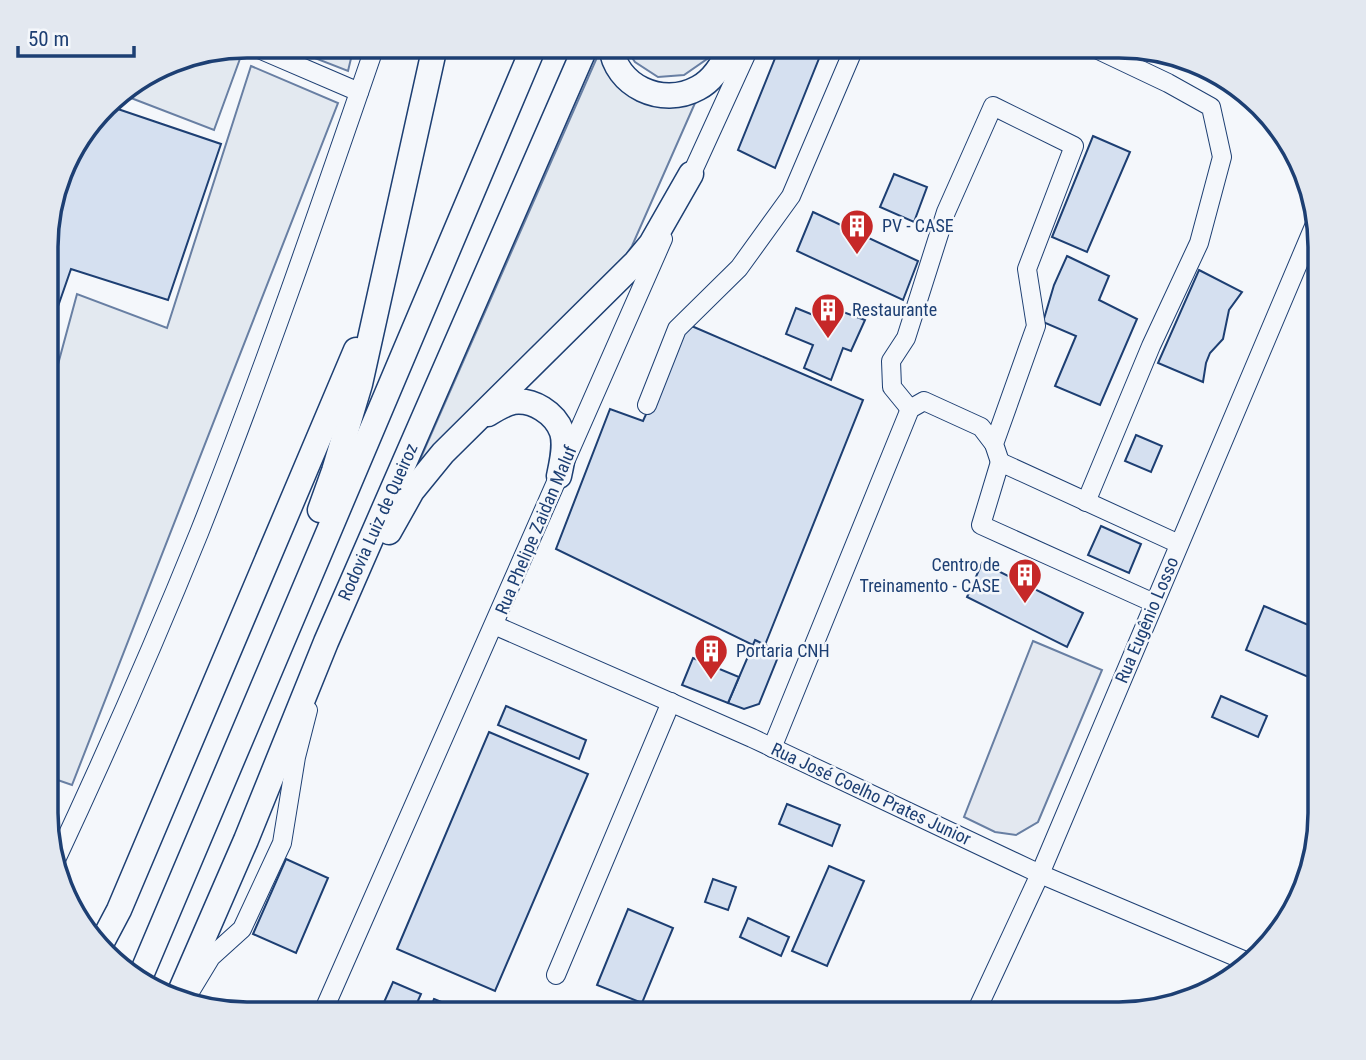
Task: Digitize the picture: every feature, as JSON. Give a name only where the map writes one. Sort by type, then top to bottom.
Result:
[{"type":"highway","points":[[214,800],[334,471],[360,384],[432,58]]},
{"type":"highway","points":[[143,971],[529,58]]},
{"type":"highway","name":"Rodovia Luiz de Queiroz","points":[[181,990],[246,840],[326,642],[581,58]]},
{"type":"highway","points":[[614,58],[624,78],[641,90],[655,95],[671,95],[687,93],[701,87],[715,73],[724,58]]},
{"type":"highway","points":[[326,642],[412,491],[443,453],[636,262],[651,244],[691,174]]},
{"type":"highway","points":[[105,937],[119,910],[380,294]]},
{"type":"highway","points":[[473,424],[504,404],[516,401],[539,407],[557,423],[563,434],[559,475]]},
{"type":"street","points":[[280,58],[359,92]]},
{"type":"street","points":[[61,849],[98,769],[198,533],[303,257],[371,58]]},
{"type":"street","name":"Rua Phelipe Zaidan Maluf","points":[[327,1002],[744,58]]},
{"type":"street","points":[[647,405],[677,328],[739,268],[791,196],[850,58]]},
{"type":"street","points":[[1086,502],[1151,346],[1199,243],[1222,156],[1212,107],[1115,58]]},
{"type":"street","points":[[910,409],[892,387],[891,361],[906,338],[946,212],[993,106],[1074,146],[1027,269],[1036,326],[995,444]]},
{"type":"street","name":"Rua Eugênio Losso","points":[[981,1002],[1040,874],[1308,241]]},
{"type":"street","points":[[772,748],[910,409],[924,401],[981,427],[995,444],[1000,463],[981,525],[1154,603]]},
{"type":"street","points":[[1000,463],[1179,544]]},
{"type":"street","name":"Rua José Coelho Prates Junior","points":[[495,625],[772,748],[1040,874],[1240,958]]},
{"type":"street","points":[[190,993],[211,957],[242,929],[282,843],[296,757],[326,642]]},
{"type":"street","points":[[556,975],[671,702]]},
{"type":"shaded area","points":[[240,58],[214,130],[131,98],[174,72],[210,61]]},
{"type":"shaded area","points":[[315,58],[351,58],[348,71]]},
{"type":"shaded area","points":[[597,58],[609,58],[622,82],[699,94],[632,246],[622,261],[419,467],[418,464]]},
{"type":"shaded area","points":[[632,58],[708,58],[684,75],[658,77]]},
{"type":"shaded area","points":[[251,66],[338,103],[72,785],[58,780],[58,364],[77,294],[167,328]]},
{"type":"shaded area","points":[[1033,641],[1102,670],[1038,822],[1016,835],[995,832],[964,817]]},
{"type":"building","points":[[775,58],[819,58],[775,168],[738,150]]},
{"type":"building","points":[[118,109],[221,144],[168,300],[71,269],[58,306],[59,222],[64,198],[83,152]]},
{"type":"building","points":[[1093,136],[1130,152],[1087,252],[1052,237]]},
{"type":"building","points":[[894,174],[927,187],[914,222],[880,207]]},
{"type":"building","name":"PV - CASE","points":[[813,212],[918,261],[903,300],[797,251]]},
{"type":"building","points":[[1067,256],[1109,276],[1099,300],[1137,319],[1100,405],[1055,386],[1076,336],[1043,322],[1054,285]]},
{"type":"building","points":[[1199,270],[1242,292],[1229,310],[1223,339],[1210,353],[1203,382],[1158,363]]},
{"type":"building","name":"Restaurante","points":[[796,308],[828,321],[835,309],[865,320],[851,351],[843,348],[831,380],[804,368],[813,345],[786,334]]},
{"type":"building","points":[[687,324],[863,400],[763,650],[556,549],[610,409],[643,421]]},
{"type":"building","points":[[1136,435],[1162,446],[1151,472],[1125,461]]},
{"type":"building","points":[[1101,526],[1141,544],[1129,573],[1088,555]]},
{"type":"building","name":"Centro de Treinamento - CASE","points":[[982,563],[1083,613],[1067,647],[967,597]]},
{"type":"building","points":[[1264,606],[1308,625],[1308,677],[1246,650]]},
{"type":"building","points":[[755,640],[780,652],[759,704],[744,709],[728,703]]},
{"type":"building","name":"Portaria CNH","points":[[693,658],[739,677],[728,703],[682,685]]},
{"type":"building","points":[[1221,696],[1267,716],[1258,737],[1212,717]]},
{"type":"building","points":[[506,706],[586,740],[579,759],[498,725]]},
{"type":"building","points":[[489,732],[588,774],[495,991],[397,949]]},
{"type":"building","points":[[787,804],[840,825],[832,846],[779,824]]},
{"type":"building","points":[[286,859],[328,878],[296,953],[253,934]]},
{"type":"building","points":[[829,866],[864,881],[827,966],[792,951]]},
{"type":"building","points":[[713,879],[736,887],[728,910],[705,902]]},
{"type":"building","points":[[628,909],[673,928],[642,1002],[597,985]]},
{"type":"building","points":[[748,918],[789,937],[781,956],[740,937]]},
{"type":"building","points":[[393,982],[421,994],[417,1002],[384,1002]]},
{"type":"place","name":"PV - CASE","points":[[857,256]]},
{"type":"place","name":"Restaurante","points":[[828,340]]},
{"type":"place","name":"Centro de Treinamento - CASE","points":[[1025,605]]},
{"type":"place","name":"Portaria CNH","points":[[711,681]]}]
